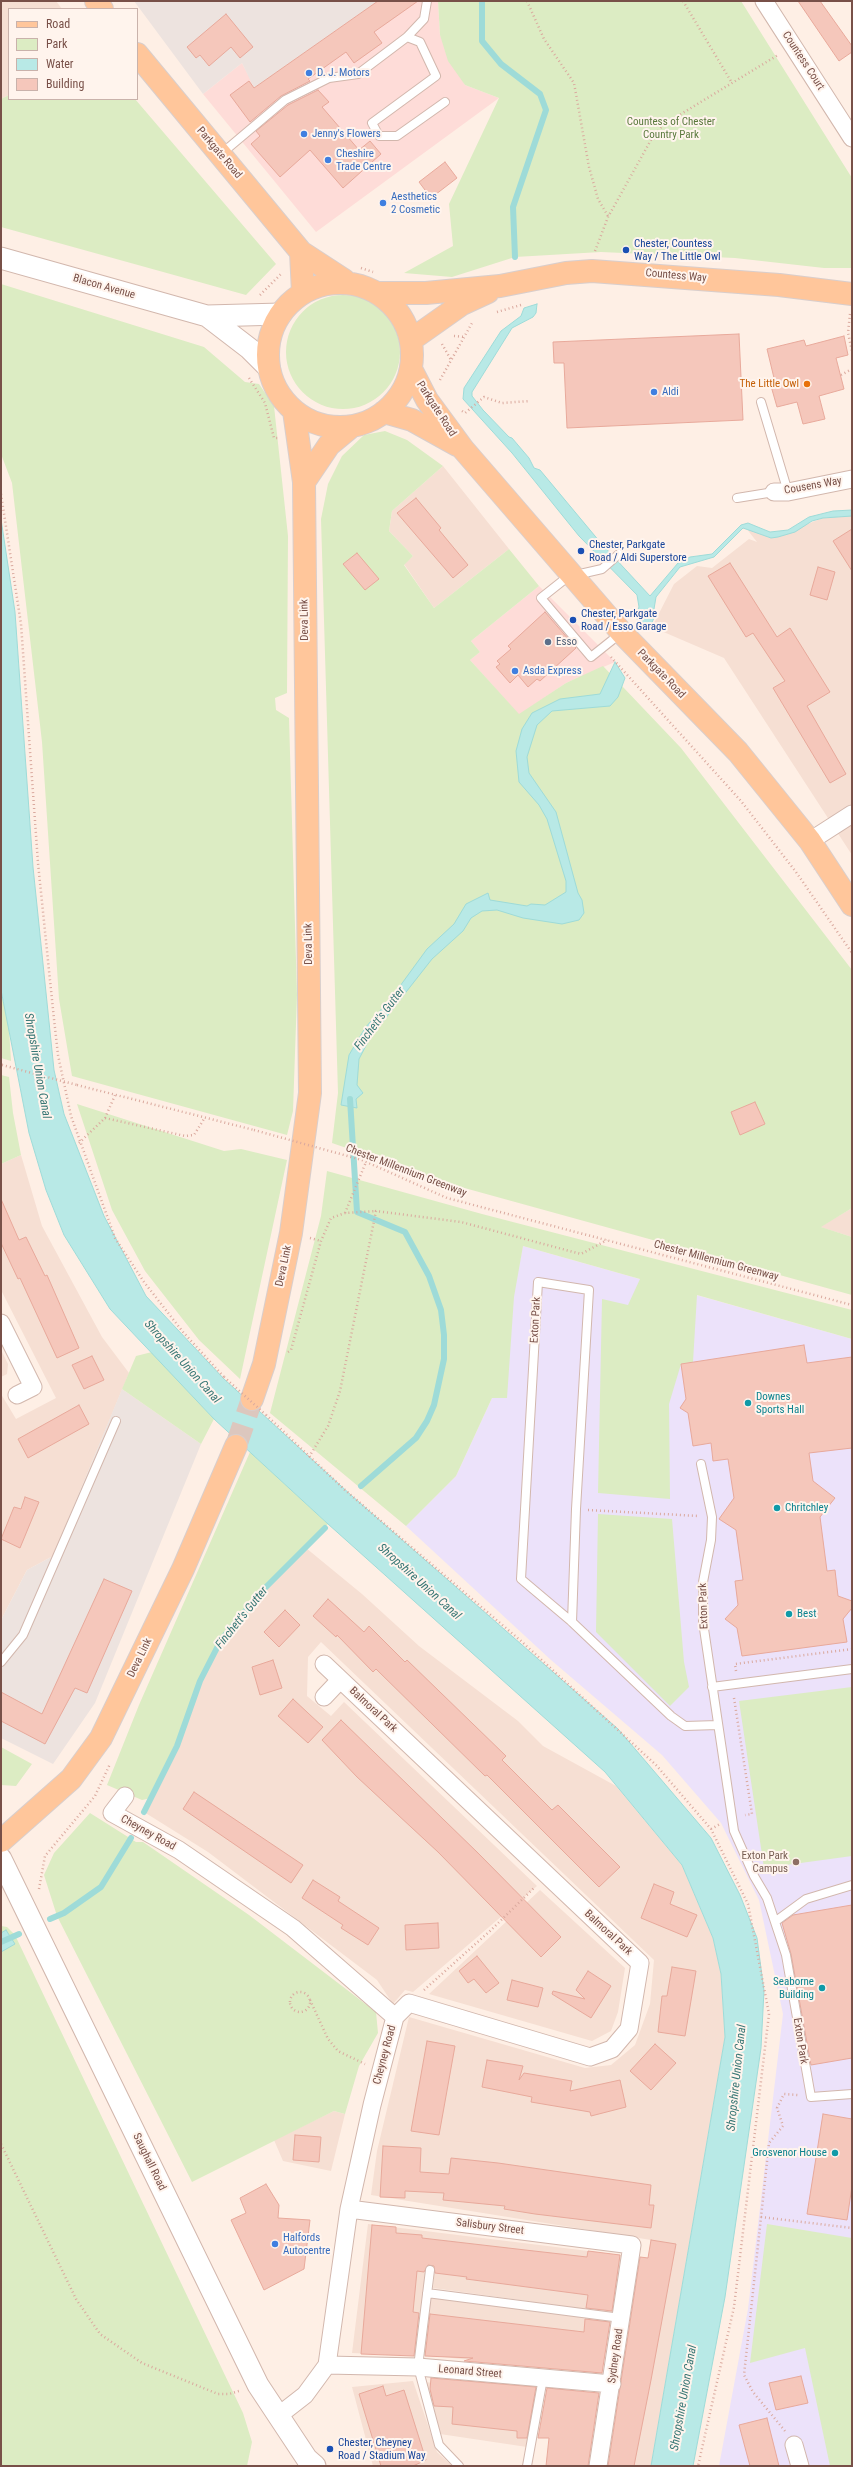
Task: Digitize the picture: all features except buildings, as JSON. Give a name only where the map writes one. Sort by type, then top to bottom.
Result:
[{"type":"main road","name":"Parkgate Road","points":[[138,55],[302,252],[376,283]]},
{"type":"main road","points":[[302,252],[303,293]]},
{"type":"main road","name":"Countess Way","points":[[376,283],[426,293],[500,286],[566,273],[592,271],[755,283],[851,308]]},
{"type":"main road","points":[[352,274],[303,293],[281,314],[272,330],[268,349],[269,368],[278,392],[294,410],[312,421],[331,426],[352,426],[369,421],[384,412],[396,400],[406,386],[411,369],[411,340],[404,322],[376,283]]},
{"type":"main road","name":"Countess Way","points":[[411,340],[435,330],[462,304],[500,286]]},
{"type":"main road","name":"Parkgate Road","points":[[411,369],[427,400],[463,449],[571,572],[622,633],[738,752],[810,841],[852,905]]},
{"type":"main road","name":"Deva Link","points":[[259,1407],[264,1364],[291,1233],[310,1093],[304,482],[294,410]]},
{"type":"main road","name":"Parkgate Road","points":[[384,412],[412,420],[463,449]]},
{"type":"main road","points":[[304,482],[329,445],[352,426]]},
{"type":"main road","name":"Deva Link","points":[[1,1841],[71,1779],[101,1738],[183,1569],[236,1446]]},
{"type":"street","name":"Countess Court","points":[[764,1],[793,46],[847,117],[852,138]]},
{"type":"street","name":"Blacon Avenue","points":[[1,258],[207,316],[281,314]]},
{"type":"street","name":"Blacon Avenue","points":[[207,316],[250,348],[269,368]]},
{"type":"street","name":"Cousens Way","points":[[781,492],[852,479]]},
{"type":"street","points":[[810,841],[852,814]]},
{"type":"street","points":[[1,1323],[33,1387],[17,1395]]},
{"type":"street","name":"Balmoral Park","points":[[324,1664],[640,1963],[629,2030],[612,2049],[590,2057],[409,2003]]},
{"type":"street","name":"Balmoral Park","points":[[324,1697],[340,1680]]},
{"type":"street","name":"Cheyney Road","points":[[125,1796],[112,1813],[179,1850],[293,1928],[395,2017],[381,2069],[349,2209],[327,2365],[305,2395],[278,2416]]},
{"type":"street","name":"Saughall Road","points":[[1,1859],[258,2385],[306,2464]]},
{"type":"street","points":[[395,2017],[409,2003]]},
{"type":"street","name":"Salisbury Street","points":[[349,2209],[632,2245]]},
{"type":"street","name":"Sydney Road","points":[[598,2466],[612,2384],[632,2245]]},
{"type":"street","name":"Leonard Street","points":[[327,2365],[418,2367],[612,2384]]},
{"type":"street","points":[[794,2445],[800,2466]]},
{"type":"lane","points":[[220,154],[286,100],[329,78],[358,74],[407,37],[424,19],[427,1]]},
{"type":"lane","points":[[407,37],[420,42],[436,76],[372,123],[379,136],[397,136],[445,102]]},
{"type":"lane","points":[[737,498],[781,492],[761,402]]},
{"type":"lane","points":[[620,554],[602,569],[580,574],[571,572],[541,598],[591,657],[622,633]]},
{"type":"lane","name":"Exton Park","points":[[572,1622],[576,1509],[589,1290],[538,1282],[521,1579],[572,1622],[671,1716],[685,1726],[718,1726]]},
{"type":"lane","points":[[1,1662],[23,1635],[116,1422]]},
{"type":"lane","name":"Exton Park","points":[[702,1464],[712,1517],[703,1582],[703,1622],[731,1817],[734,1831],[754,1876],[767,1898],[776,1921],[786,1955],[811,2097]]},
{"type":"lane","points":[[712,1687],[738,1685],[852,1669]]},
{"type":"lane","points":[[776,1921],[806,1899],[852,1885]]},
{"type":"lane","points":[[811,2097],[852,2094]]},
{"type":"lane","points":[[430,2270],[418,2367],[439,2445],[459,2466]]},
{"type":"lane","points":[[427,2293],[621,2318]]},
{"type":"lane","points":[[527,2466],[543,2378]]},
{"type":"path","points":[[527,1],[544,39],[574,83],[579,98],[589,167],[598,199],[608,217]]},
{"type":"path","points":[[683,1],[732,83]]},
{"type":"path","points":[[592,271],[595,248],[608,217],[650,140],[663,124],[793,46]]},
{"type":"path","points":[[252,314],[252,303],[302,252]]},
{"type":"path","points":[[352,274],[376,283]]},
{"type":"path","points":[[490,314],[528,302]]},
{"type":"path","points":[[842,313],[851,308]]},
{"type":"path","points":[[851,308],[848,333],[852,351]]},
{"type":"path","points":[[427,400],[475,318]]},
{"type":"path","points":[[435,330],[464,337]]},
{"type":"path","points":[[435,330],[451,361]]},
{"type":"path","points":[[841,375],[852,369]]},
{"type":"path","points":[[248,377],[265,403],[274,438],[298,441]]},
{"type":"path","points":[[464,413],[484,397],[502,403],[530,401]]},
{"type":"path","points":[[1,494],[21,624],[38,863],[57,1047],[70,1116],[79,1144],[115,1238],[144,1282],[183,1332],[224,1377],[259,1407],[309,1456],[521,1641],[650,1759],[711,1829],[748,1904],[769,2014],[734,2308],[698,2466]]},
{"type":"path","points":[[603,647],[741,801],[796,872],[852,953]]},
{"type":"path","name":"Chester Millennium Greenway","points":[[2,1065],[77,1085],[116,1093],[204,1119],[254,1130],[362,1160],[447,1198],[852,1305]]},
{"type":"path","points":[[79,1144],[105,1118],[116,1093]]},
{"type":"path","points":[[105,1118],[185,1136],[194,1135],[204,1119]]},
{"type":"path","points":[[318,1152],[319,1144]]},
{"type":"path","points":[[345,1213],[366,1162]]},
{"type":"path","points":[[309,1456],[328,1426],[340,1391],[376,1211]]},
{"type":"path","points":[[285,1355],[291,1350],[321,1241],[331,1218],[345,1213],[376,1211],[461,1222],[582,1254],[606,1240]]},
{"type":"path","points":[[308,1246],[310,1230]]},
{"type":"path","points":[[310,1238],[321,1241]]},
{"type":"path","points":[[576,1509],[712,1517]]},
{"type":"path","points":[[711,1829],[731,1817],[752,1814],[734,1696],[739,1695],[735,1664],[852,1649]]},
{"type":"path","points":[[409,2003],[490,1932],[547,1876]]},
{"type":"path","points":[[310,2000],[307,2009],[301,2012],[295,2010],[290,2002],[292,1996],[297,1992],[306,1994],[310,2000],[320,2024],[338,2051],[349,2058],[381,2069]]},
{"type":"path","points":[[794,2445],[753,2392],[744,2375],[769,2143],[783,2126],[777,2108],[784,2094],[811,2097]]},
{"type":"path","points":[[1,2144],[76,2299],[100,2334],[142,2363],[218,2394],[228,2394],[258,2385]]},
{"type":"path","points":[[761,2216],[852,2228]]},
{"type":"shaded area","points":[[1,1],[56,1],[61,8],[8,8],[8,96],[1,99]]},
{"type":"shaded area","points":[[134,1],[378,1],[254,88],[242,63],[203,94]]},
{"type":"shaded area","points":[[378,1],[438,1],[440,35],[465,85],[499,98],[316,232],[203,94],[242,63],[255,88]]},
{"type":"shaded area","points":[[443,466],[509,549],[434,608],[404,564],[413,556],[389,531],[392,511]]},
{"type":"shaded area","points":[[852,515],[852,855],[724,658],[652,627],[674,584],[697,566],[712,568],[749,539],[757,542],[746,528],[771,538],[823,518]]},
{"type":"shaded area","points":[[539,586],[615,662],[566,683],[519,715],[470,660],[480,652],[471,641]]},
{"type":"shaded area","points":[[21,1155],[42,1226],[102,1337],[129,1373],[53,1556],[27,1570],[1,1620],[1,1394],[16,1419],[56,1398],[1,1290],[1,1164]]},
{"type":"shaded area","points":[[852,1208],[852,1237],[820,1227]]},
{"type":"shaded area","name":"Exton Park Campus","points":[[523,1246],[852,1339],[852,2466],[719,2466],[748,2309],[783,2014],[759,1900],[721,1823],[662,1755],[551,1660],[406,1526],[456,1476],[492,1398]]},
{"type":"shaded area","points":[[1,1350],[8,1364],[7,1374],[1,1377]]},
{"type":"shaded area","points":[[122,1389],[201,1444],[95,1703],[53,1764],[1,1738],[1,1620],[27,1570],[53,1556]]},
{"type":"shaded area","points":[[306,1548],[362,1594],[419,1646],[518,1721],[543,1746],[616,1786],[682,1865],[713,1938],[721,1974],[725,2037],[651,2466],[610,2466],[651,2240],[371,2195],[377,2151],[409,2017],[585,2068],[611,2065],[635,2045],[650,2004],[654,1960],[321,1642],[308,1657],[307,1696],[331,1716],[344,1702],[537,1886],[413,1992],[405,1990],[393,2004],[377,1980],[208,1852],[144,1812],[177,1746],[200,1681],[221,1640],[263,1590]]},
{"type":"shaded area","points":[[540,1890],[625,1968],[618,2012],[611,2031],[592,2041],[429,1994]]},
{"type":"shaded area","points":[[334,2111],[345,2114],[331,2171],[283,2161],[274,2140]]},
{"type":"shaded area","points":[[368,2224],[621,2255],[613,2313],[433,2288],[435,2264],[427,2263],[415,2356],[352,2353]]},
{"type":"shaded area","points":[[429,2297],[609,2320],[602,2374],[424,2355]]},
{"type":"shaded area","points":[[413,2381],[437,2452],[452,2466],[373,2466],[352,2387]]},
{"type":"shaded area","points":[[424,2382],[536,2394],[527,2447],[440,2434]]},
{"type":"green space","name":"Countess of Chester Country Park","points":[[438,1],[741,1],[852,178],[852,268],[824,268],[735,258],[601,252],[515,257],[452,277],[404,273],[453,246],[449,204],[499,98],[465,85],[448,61],[440,35]]},
{"type":"green space","points":[[8,96],[8,100],[136,100],[276,264],[246,295],[1,227],[1,99]]},
{"type":"green space","points":[[1,284],[204,347],[245,382],[259,384],[274,406],[288,536],[287,693],[275,698],[276,710],[289,718],[297,995],[293,1111],[287,1135],[72,1076],[59,999],[42,742],[12,483],[1,454]]},
{"type":"green space","points":[[343,295],[354,296],[365,300],[375,305],[383,312],[390,320],[395,330],[399,341],[399,363],[395,374],[390,384],[383,392],[375,399],[365,404],[354,408],[343,409],[332,408],[321,404],[311,399],[303,392],[296,384],[291,374],[287,363],[286,352],[287,341],[291,330],[296,320],[303,312],[311,305],[321,300],[332,296]]},
{"type":"green space","points":[[385,431],[407,440],[443,466],[392,511],[389,531],[413,556],[404,565],[434,608],[509,549],[539,586],[471,641],[480,652],[470,660],[519,714],[566,683],[603,666],[681,748],[852,970],[852,1208],[821,1227],[852,1237],[852,1295],[450,1184],[332,1143],[338,1093],[321,519],[328,484],[342,456],[364,435]]},
{"type":"green space","points":[[1,990],[9,1029],[11,1061],[1,1058]]},
{"type":"green space","points":[[1,1075],[9,1077],[13,1113],[21,1155],[1,1164]]},
{"type":"green space","points":[[77,1104],[224,1151],[241,1149],[287,1160],[240,1379],[199,1340],[145,1271],[112,1210]]},
{"type":"green space","points":[[327,1171],[482,1214],[852,1310],[852,1339],[697,1295],[693,1362],[681,1364],[669,1404],[670,1499],[598,1493],[602,1299],[628,1305],[640,1279],[523,1246],[514,1297],[507,1398],[492,1398],[456,1476],[406,1526],[270,1413],[321,1216]]},
{"type":"green space","points":[[152,1352],[214,1419],[201,1444],[122,1389],[136,1356]]},
{"type":"green space","points":[[250,1452],[328,1524],[263,1590],[221,1640],[200,1681],[177,1746],[151,1798],[142,1800],[107,1785],[139,1705]]},
{"type":"green space","points":[[598,1514],[672,1519],[684,1662],[689,1687],[670,1706],[596,1632]]},
{"type":"green space","points":[[852,1687],[852,1856],[764,1868],[739,1701]]},
{"type":"green space","points":[[1,1747],[32,1764],[16,1786],[1,1785]]},
{"type":"green space","points":[[90,1813],[136,1842],[143,1842],[249,1915],[376,2012],[378,2033],[359,2066],[345,2114],[334,2111],[192,2182],[57,1916],[44,1875],[54,1853]]},
{"type":"green space","points":[[1,1926],[7,1927],[15,1935],[243,2413],[252,2442],[247,2466],[1,2466]]},
{"type":"green space","points":[[767,2224],[852,2238],[852,2466],[830,2466],[805,2348],[750,2363]]},
{"type":"water","points":[[537,304],[536,313],[533,317],[512,328],[472,392],[472,396],[483,410],[509,437],[512,438],[529,458],[534,468],[540,470],[600,542],[650,596],[678,563],[690,557],[712,554],[741,525],[748,523],[770,532],[788,530],[809,517],[833,511],[852,510],[852,516],[823,518],[812,521],[795,532],[771,538],[743,528],[714,557],[680,567],[656,597],[653,615],[654,618],[648,631],[635,617],[639,607],[637,595],[579,536],[512,453],[463,399],[464,388],[501,331],[521,316],[524,308]]},
{"type":"water","name":"Shropshire Union Canal","points":[[1,519],[15,612],[33,867],[54,1070],[64,1114],[104,1216],[146,1296],[224,1379],[352,1496],[618,1729],[711,1838],[740,1895],[757,1938],[764,1991],[761,2048],[725,2297],[693,2466],[651,2466],[725,2037],[721,1974],[713,1938],[682,1865],[605,1772],[328,1524],[214,1419],[110,1309],[64,1235],[46,1190],[29,1133],[1,990]]},
{"type":"water","points":[[615,662],[625,678],[618,697],[610,706],[552,711],[537,725],[527,757],[529,773],[556,812],[578,893],[582,900],[584,913],[579,920],[562,924],[523,918],[497,910],[482,911],[471,918],[463,931],[432,959],[370,1038],[359,1059],[357,1085],[363,1093],[356,1099],[357,1108],[341,1105],[349,1055],[365,1028],[392,997],[427,949],[454,924],[466,904],[488,893],[490,900],[527,906],[531,904],[545,905],[566,892],[566,881],[547,819],[539,805],[519,782],[516,751],[522,729],[532,713],[560,699],[600,694]]},
{"type":"water","points":[[6,1930],[15,1944],[1,1952],[1,1933]]},
{"type":"waterway","points":[[482,1],[482,41],[501,64],[540,94],[546,110],[513,207],[515,257]]},
{"type":"waterway","name":"Finchett's Gutter","points":[[350,1099],[357,1212],[405,1232],[429,1276],[441,1310],[444,1335],[444,1359],[434,1405],[427,1421],[416,1438],[361,1486]]},
{"type":"waterway","name":"Finchett's Gutter","points":[[144,1812],[177,1746],[200,1681],[221,1640],[263,1590],[325,1528]]},
{"type":"waterway","name":"Finchett's Gutter","points":[[50,1919],[64,1913],[101,1887],[131,1838]]},
{"type":"waterway","name":"Finchett's Gutter","points":[[1,1942],[19,1934]]},
{"type":"tunnel","points":[[236,1446],[252,1399]]},
{"type":"place","name":"D. J. Motors","points":[[309,73]]},
{"type":"place","name":"Jenny's Flowers","points":[[304,134]]},
{"type":"place","name":"Cheshire Trade Centre","points":[[328,160]]},
{"type":"place","name":"Aesthetics 2 Cosmetic","points":[[383,203]]},
{"type":"place","name":"Chester, Countess Way / The Little Owl","points":[[626,250]]},
{"type":"place","name":"The Little Owl","points":[[807,384]]},
{"type":"place","name":"Aldi","points":[[654,392]]},
{"type":"place","name":"Chester, Parkgate Road / Aldi Superstore","points":[[581,551]]},
{"type":"place","name":"Chester, Parkgate Road / Esso Garage","points":[[573,620]]},
{"type":"place","name":"Esso","points":[[548,642]]},
{"type":"place","name":"Asda Express","points":[[515,671]]},
{"type":"place","name":"Downes Sports Hall","points":[[748,1403]]},
{"type":"place","name":"Chritchley","points":[[777,1508]]},
{"type":"place","name":"Best","points":[[789,1614]]},
{"type":"place","name":"Exton Park Campus","points":[[796,1862]]},
{"type":"place","name":"Seaborne Building","points":[[822,1988]]},
{"type":"place","name":"Grosvenor House","points":[[835,2153]]},
{"type":"place","name":"Halfords Autocentre","points":[[275,2244]]},
{"type":"place","name":"Chester, Cheyney Road / Stadium Way","points":[[330,2449]]}]
